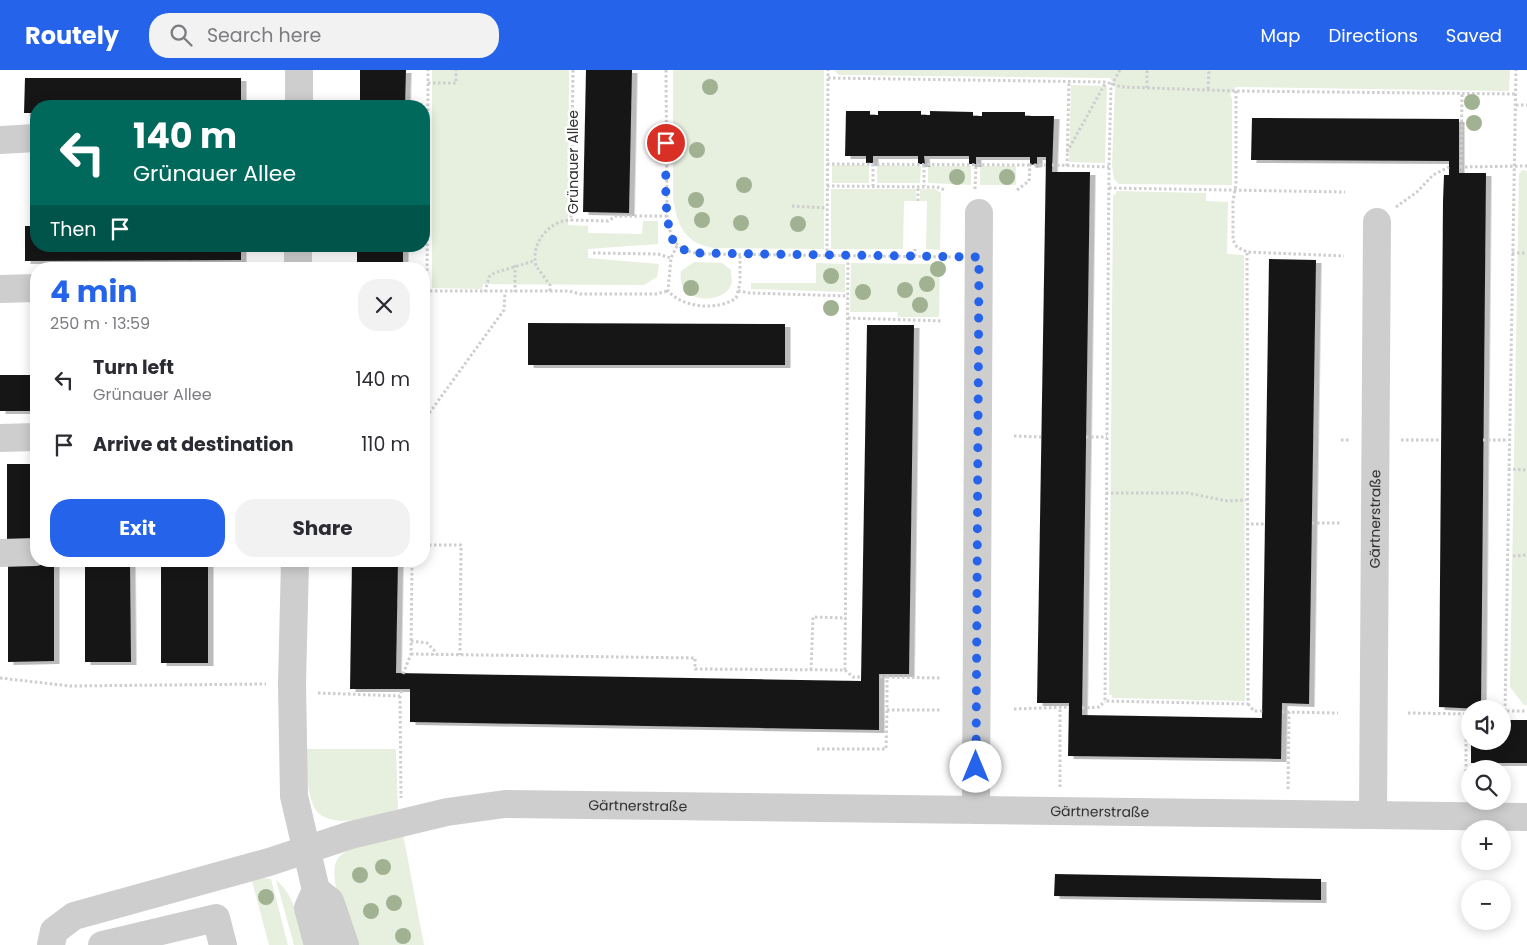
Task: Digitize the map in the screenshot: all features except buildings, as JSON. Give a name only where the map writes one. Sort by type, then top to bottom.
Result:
[{"type":"street","points":[[299,70],[299,100]]},
{"type":"street","points":[[0,140],[30,138]]},
{"type":"street","points":[[976,810],[979,257],[977,201]]},
{"type":"street","name":"Gärtnerstraße","points":[[1373,814],[1378,222]]},
{"type":"street","points":[[0,289],[30,288]]},
{"type":"street","points":[[0,438],[30,437]]},
{"type":"street","points":[[0,552],[30,552]]},
{"type":"street","points":[[294,567],[292,684],[294,796],[316,890],[330,901],[345,945]]},
{"type":"street","name":"Gärtnerstraße","points":[[51,945],[54,931],[74,916],[306,850],[350,835],[461,809],[504,804],[1527,817]]},
{"type":"street","points":[[316,890],[308,908],[318,945]]},
{"type":"street","points":[[102,945],[148,940],[216,918],[223,945]]},
{"type":"path","points":[[428,70],[428,100]]},
{"type":"path","points":[[428,83],[456,83],[456,70]]},
{"type":"path","name":"Grünauer Allee","points":[[573,70],[571,220],[608,221],[616,216],[667,216]]},
{"type":"path","points":[[666,70],[667,216],[670,232],[676,246],[692,253],[740,255],[979,257]]},
{"type":"path","points":[[827,256],[828,70]]},
{"type":"path","points":[[1082,708],[1099,707],[1105,701],[1109,167],[1112,84],[1120,70]]},
{"type":"path","points":[[1147,70],[1147,88]]},
{"type":"path","points":[[1208,89],[1209,70]]},
{"type":"path","points":[[1504,700],[1516,70]]},
{"type":"path","points":[[828,78],[1106,82],[1122,87],[1236,91],[1516,94]]},
{"type":"path","points":[[1067,166],[1069,81]]},
{"type":"path","points":[[1067,152],[1106,82]]},
{"type":"path","points":[[1236,91],[1234,240],[1237,247],[1246,252],[1344,256]]},
{"type":"path","points":[[1462,93],[1460,167],[1527,166]]},
{"type":"path","points":[[1516,105],[1527,105]]},
{"type":"path","points":[[827,164],[1046,165]]},
{"type":"path","points":[[871,164],[873,186]]},
{"type":"path","points":[[922,164],[924,186]]},
{"type":"path","points":[[974,165],[977,201]]},
{"type":"path","points":[[1017,190],[1030,181],[1032,165]]},
{"type":"path","points":[[1052,165],[1109,167]]},
{"type":"path","points":[[1417,192],[1433,175],[1449,167]]},
{"type":"path","points":[[827,186],[937,186],[945,190]]},
{"type":"path","points":[[918,186],[918,201]]},
{"type":"path","points":[[1109,188],[1345,192]]},
{"type":"path","points":[[792,206],[827,208]]},
{"type":"path","points":[[550,291],[550,285],[538,271],[534,261],[536,248],[550,227],[560,221],[571,220]]},
{"type":"path","points":[[676,246],[671,258],[668,291],[675,299],[712,305],[727,305],[736,298],[740,255]]},
{"type":"path","points":[[915,249],[915,256]]},
{"type":"path","points":[[1246,252],[1248,704],[1254,711],[1263,711]]},
{"type":"path","points":[[593,253],[658,254],[671,258]]},
{"type":"path","points":[[1512,253],[1527,254]]},
{"type":"path","points":[[845,670],[848,256]]},
{"type":"path","points":[[485,292],[489,277],[515,265],[534,261]]},
{"type":"path","points":[[515,265],[515,292]]},
{"type":"path","points":[[430,292],[550,291],[656,294],[668,291]]},
{"type":"path","points":[[738,291],[848,296]]},
{"type":"path","points":[[430,412],[504,310],[504,292]]},
{"type":"path","points":[[848,318],[943,321]]},
{"type":"path","points":[[1014,436],[1041,437]]},
{"type":"path","points":[[1086,437],[1107,437]]},
{"type":"path","points":[[1418,440],[1442,440]]},
{"type":"path","points":[[1483,440],[1508,440]]},
{"type":"path","points":[[1508,469],[1527,470]]},
{"type":"path","points":[[1106,493],[1188,493],[1228,501],[1246,500]]},
{"type":"path","points":[[1312,523],[1340,523]]},
{"type":"path","points":[[1246,524],[1265,524]]},
{"type":"path","points":[[430,545],[461,545],[460,655]]},
{"type":"path","points":[[1513,556],[1527,555]]},
{"type":"path","points":[[403,674],[411,654],[412,567]]},
{"type":"path","points":[[812,670],[813,617],[846,618]]},
{"type":"path","points":[[411,641],[427,643],[434,650],[434,655]]},
{"type":"path","points":[[411,654],[695,658],[695,669],[845,670],[854,677],[861,677]]},
{"type":"path","points":[[880,677],[940,678]]},
{"type":"path","points":[[0,678],[70,686],[292,684]]},
{"type":"path","points":[[817,749],[886,749],[887,678]]},
{"type":"path","points":[[401,799],[400,696],[402,689]]},
{"type":"path","points":[[318,693],[400,696]]},
{"type":"path","points":[[1105,701],[1248,704]]},
{"type":"path","points":[[1060,708],[1060,793]]},
{"type":"path","points":[[1014,709],[1069,708]]},
{"type":"path","points":[[887,710],[940,710]]},
{"type":"path","points":[[1511,711],[1527,711]]},
{"type":"path","points":[[1282,712],[1338,713]]},
{"type":"path","points":[[1288,796],[1289,712]]},
{"type":"path","points":[[1408,713],[1461,714]]},
{"type":"green space","points":[[432,70],[569,70],[568,225],[588,226],[588,233],[642,234],[643,221],[658,221],[658,244],[588,249],[588,258],[659,264],[657,277],[644,285],[483,284],[482,289],[432,288]]},
{"type":"green space","points":[[673,70],[824,70],[824,249],[714,248],[704,246],[689,238],[680,225],[673,198]]},
{"type":"green space","points":[[834,70],[1510,70],[1509,91],[1236,87],[1230,94],[1232,99],[1232,185],[1119,184],[1114,179],[1112,166],[1115,86],[1110,78],[839,75]]},
{"type":"green space","points":[[1071,85],[1107,86],[1105,163],[1069,162]]},
{"type":"green space","points":[[832,165],[869,165],[869,183],[832,183]]},
{"type":"green space","points":[[877,165],[921,166],[920,183],[877,183]]},
{"type":"green space","points":[[928,166],[971,166],[971,185],[928,183]]},
{"type":"green space","points":[[980,166],[1016,166],[1016,185],[980,185]]},
{"type":"green space","points":[[1522,170],[1527,171],[1527,705],[1524,705],[1510,687],[1519,174]]},
{"type":"green space","points":[[831,189],[916,189],[916,201],[904,201],[903,249],[831,249]]},
{"type":"green space","points":[[920,189],[935,189],[941,193],[940,250],[926,249],[927,201],[920,201]]},
{"type":"green space","points":[[1116,191],[1206,193],[1206,201],[1228,202],[1227,254],[1244,255],[1245,701],[1112,698],[1112,695],[1109,695],[1113,195],[1116,194]]},
{"type":"green space","points":[[694,262],[722,263],[731,270],[732,282],[728,290],[712,298],[693,296],[681,282],[681,271]]},
{"type":"green space","points":[[816,263],[845,264],[845,292],[751,289],[751,283],[816,283]]},
{"type":"green space","points":[[851,263],[940,264],[939,317],[898,317],[897,312],[850,312]]},
{"type":"green space","points":[[305,749],[396,749],[398,809],[378,816],[341,821],[320,815],[311,800]]},
{"type":"green space","points":[[403,834],[424,945],[356,945],[339,898],[334,873],[336,862],[341,855],[355,847]]},
{"type":"green space","points":[[263,878],[271,879],[288,945],[269,945],[252,881]]},
{"type":"green space","points":[[276,880],[292,902],[305,945],[294,945]]},
{"type":"route","points":[[666,143],[667,216],[670,232],[676,246],[692,253],[979,257],[976,767]]}]
